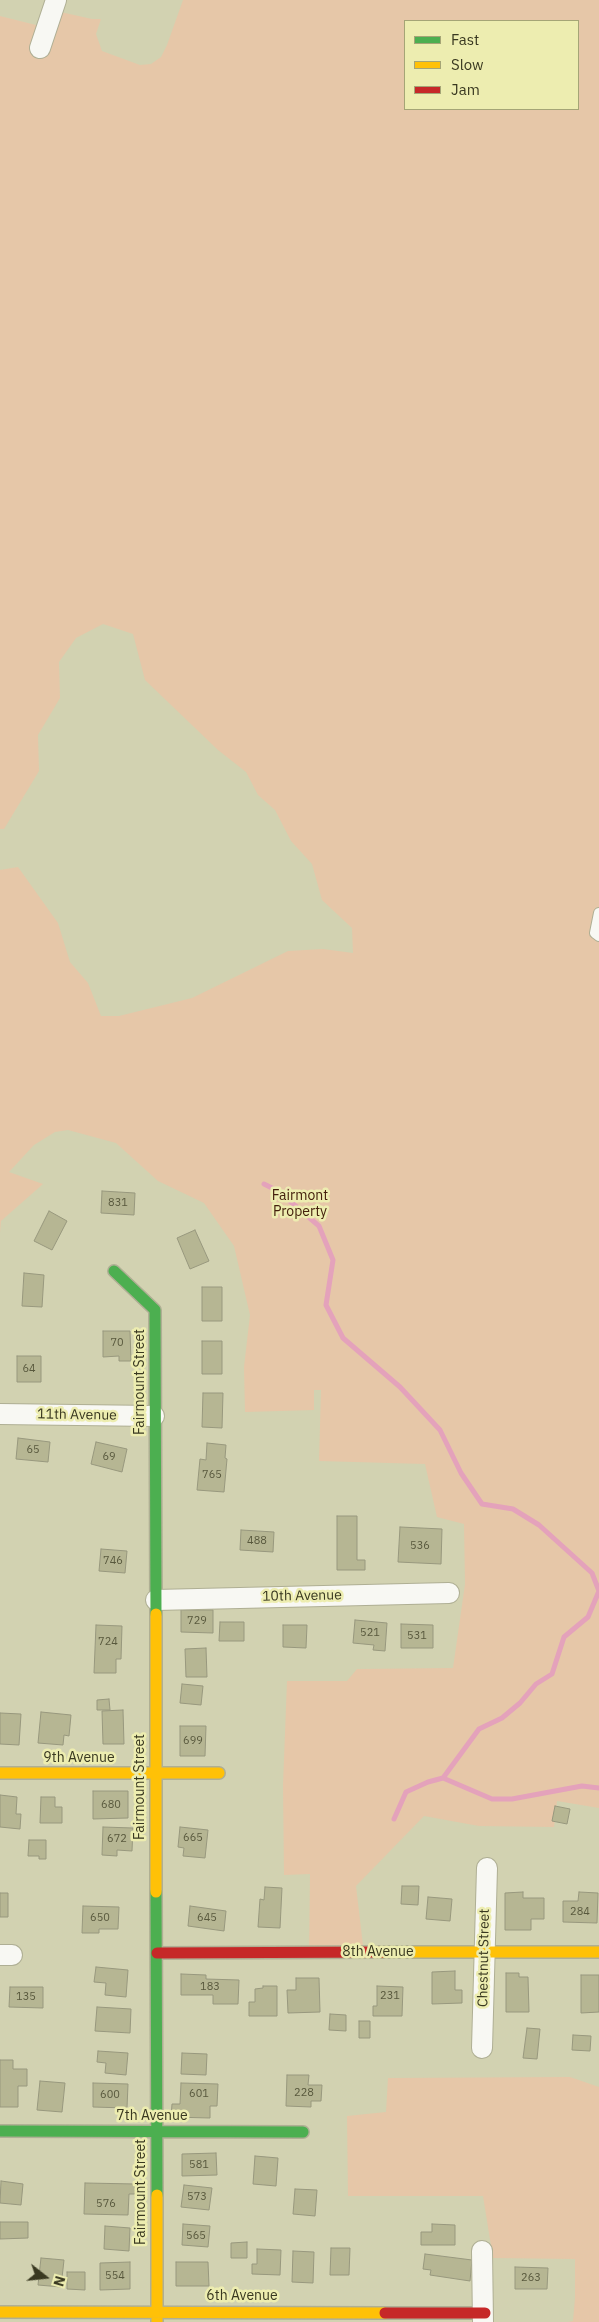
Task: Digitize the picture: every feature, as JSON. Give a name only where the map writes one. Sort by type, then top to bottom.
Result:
[{"type":"street","points":[[40,48],[56,0]]},
{"type":"street","name":"Fairmount Street","points":[[114,1271],[155,1310],[157,2316]]},
{"type":"street","name":"11th Avenue","points":[[0,1414],[154,1416]]},
{"type":"street","name":"10th Avenue","points":[[156,1600],[449,1593]]},
{"type":"street","name":"9th Avenue","points":[[0,1773],[219,1773]]},
{"type":"street","name":"Chestnut Street","points":[[482,2048],[487,1868]]},
{"type":"street","name":"8th Avenue","points":[[157,1953],[599,1952]]},
{"type":"street","name":"7th Avenue","points":[[0,2131],[303,2132]]},
{"type":"street","points":[[482,2251],[484,2317]]},
{"type":"street","name":"6th Avenue","points":[[0,2312],[157,2316],[484,2317]]},
{"type":"lane","points":[[599,913],[595,933],[599,936]]},
{"type":"green space","name":"Fairmont Property","points":[[183,0],[599,0],[599,1808],[557,1801],[554,1827],[479,1826],[424,1816],[356,1886],[364,1954],[309,1955],[310,1874],[284,1875],[283,1785],[287,1681],[347,1681],[357,1669],[453,1668],[465,1584],[464,1524],[437,1517],[425,1464],[319,1461],[321,1390],[314,1390],[314,1410],[245,1412],[244,1367],[250,1315],[234,1246],[204,1203],[158,1181],[116,1143],[68,1130],[55,1132],[34,1145],[9,1172],[43,1184],[1,1221],[0,1233],[0,870],[18,867],[58,923],[70,962],[88,983],[101,1016],[119,1016],[192,998],[288,951],[323,949],[353,953],[352,928],[322,900],[312,864],[291,841],[275,810],[258,795],[246,772],[218,750],[145,680],[133,634],[103,624],[76,638],[59,662],[60,698],[38,735],[39,771],[4,829],[0,829],[0,16],[48,28],[56,11],[92,19],[101,19],[96,34],[102,51],[140,65],[151,64],[161,57]]},
{"type":"green space","points":[[570,2077],[599,2087],[599,2322],[568,2322],[573,2321],[575,2259],[493,2258],[483,2196],[348,2196],[347,2116],[386,2112],[388,2078]]},
{"type":"building","points":[[102,1191],[135,1193],[134,1215],[101,1213]]},
{"type":"building","points":[[49,1211],[67,1221],[52,1250],[34,1241]]},
{"type":"building","points":[[195,1230],[209,1261],[190,1269],[177,1238]]},
{"type":"building","points":[[24,1273],[44,1275],[42,1307],[22,1306]]},
{"type":"building","points":[[202,1287],[222,1287],[222,1321],[202,1321]]},
{"type":"building","points":[[103,1331],[130,1331],[131,1361],[119,1361],[119,1356],[103,1357]]},
{"type":"building","points":[[202,1341],[222,1341],[222,1374],[202,1374]]},
{"type":"building","points":[[17,1356],[41,1356],[41,1382],[17,1382]]},
{"type":"building","points":[[203,1393],[223,1393],[222,1428],[202,1427]]},
{"type":"building","points":[[18,1438],[50,1442],[48,1462],[16,1459]]},
{"type":"building","points":[[96,1442],[127,1449],[122,1472],[91,1464]]},
{"type":"building","points":[[207,1443],[226,1445],[225,1458],[227,1459],[224,1492],[197,1490],[200,1459],[206,1460]]},
{"type":"building","points":[[337,1516],[357,1516],[357,1560],[365,1560],[365,1570],[337,1570]]},
{"type":"building","points":[[400,1527],[442,1529],[441,1564],[398,1562]]},
{"type":"building","points":[[241,1530],[274,1532],[273,1552],[240,1550]]},
{"type":"building","points":[[101,1549],[127,1551],[125,1573],[99,1571]]},
{"type":"building","points":[[181,1610],[213,1610],[213,1633],[181,1632]]},
{"type":"building","points":[[355,1620],[387,1623],[385,1651],[373,1650],[374,1645],[353,1643]]},
{"type":"building","points":[[220,1622],[244,1622],[244,1641],[219,1641]]},
{"type":"building","points":[[401,1624],[433,1625],[433,1648],[401,1648]]},
{"type":"building","points":[[96,1625],[122,1626],[121,1659],[116,1659],[116,1673],[94,1673]]},
{"type":"building","points":[[283,1625],[307,1625],[306,1648],[283,1647]]},
{"type":"building","points":[[206,1648],[207,1677],[186,1677],[185,1649]]},
{"type":"building","points":[[182,1684],[203,1686],[201,1705],[180,1703]]},
{"type":"building","points":[[109,1699],[110,1710],[97,1710],[97,1700]]},
{"type":"building","points":[[123,1710],[124,1744],[103,1744],[102,1711]]},
{"type":"building","points":[[41,1712],[71,1715],[69,1736],[64,1735],[63,1745],[38,1743]]},
{"type":"building","points":[[0,1713],[21,1714],[19,1745],[0,1744]]},
{"type":"building","points":[[180,1726],[206,1726],[205,1756],[180,1756]]},
{"type":"building","points":[[93,1791],[128,1791],[128,1818],[93,1819]]},
{"type":"building","points":[[0,1795],[17,1797],[16,1814],[21,1814],[20,1829],[0,1827]]},
{"type":"building","points":[[41,1797],[55,1797],[55,1807],[62,1807],[62,1823],[40,1823]]},
{"type":"building","points":[[555,1806],[570,1809],[567,1824],[552,1821]]},
{"type":"building","points":[[103,1827],[133,1828],[132,1851],[117,1850],[117,1856],[102,1855]]},
{"type":"building","points":[[180,1827],[208,1830],[205,1858],[183,1856],[184,1848],[178,1847]]},
{"type":"building","points":[[29,1840],[46,1840],[46,1859],[39,1859],[39,1856],[28,1856]]},
{"type":"building","points":[[402,1886],[419,1886],[418,1905],[401,1904]]},
{"type":"building","points":[[265,1887],[282,1888],[280,1928],[258,1927],[260,1899],[264,1900]]},
{"type":"building","points":[[523,1892],[523,1898],[544,1898],[544,1919],[531,1919],[531,1930],[505,1930],[505,1893]]},
{"type":"building","points":[[579,1892],[598,1893],[597,1923],[563,1922],[563,1901],[578,1901]]},
{"type":"building","points":[[0,1893],[8,1893],[8,1917],[0,1917]]},
{"type":"building","points":[[428,1897],[452,1899],[450,1921],[426,1919]]},
{"type":"building","points":[[83,1906],[119,1907],[118,1929],[99,1929],[99,1933],[82,1933]]},
{"type":"building","points":[[190,1906],[226,1911],[224,1931],[188,1926]]},
{"type":"building","points":[[96,1967],[128,1970],[126,1997],[105,1995],[106,1983],[94,1982]]},
{"type":"building","points":[[455,1971],[455,1990],[462,1990],[462,2003],[432,2004],[432,1972]]},
{"type":"building","points":[[506,1973],[519,1973],[519,1977],[528,1977],[529,2012],[506,2012]]},
{"type":"building","points":[[181,1974],[206,1975],[206,1979],[239,1980],[238,2004],[213,2004],[213,1995],[181,1995]]},
{"type":"building","points":[[581,1975],[599,1975],[599,2012],[581,2013]]},
{"type":"building","points":[[296,1978],[319,1978],[320,2012],[288,2013],[287,1990],[296,1990]]},
{"type":"building","points":[[263,1986],[277,1986],[277,2016],[249,2016],[249,2002],[255,2002],[255,1989],[263,1988]]},
{"type":"building","points":[[377,1986],[403,1987],[402,2016],[373,2016],[373,2006],[377,2006]]},
{"type":"building","points":[[10,1987],[43,1987],[43,2008],[9,2007]]},
{"type":"building","points":[[97,2007],[131,2009],[130,2033],[95,2031]]},
{"type":"building","points":[[330,2014],[346,2015],[346,2031],[329,2030]]},
{"type":"building","points":[[359,2021],[370,2021],[370,2038],[359,2038]]},
{"type":"building","points":[[527,2028],[540,2029],[537,2059],[523,2058]]},
{"type":"building","points":[[573,2035],[591,2036],[590,2051],[572,2050]]},
{"type":"building","points":[[98,2051],[128,2053],[126,2075],[105,2073],[106,2063],[97,2062]]},
{"type":"building","points":[[182,2053],[207,2054],[206,2075],[181,2074]]},
{"type":"building","points":[[0,2060],[13,2060],[13,2069],[27,2069],[27,2086],[18,2086],[18,2107],[0,2107]]},
{"type":"building","points":[[287,2075],[309,2075],[308,2085],[322,2085],[321,2101],[311,2101],[311,2107],[286,2106]]},
{"type":"building","points":[[40,2081],[65,2083],[62,2112],[37,2110]]},
{"type":"building","points":[[93,2083],[128,2084],[127,2108],[93,2107]]},
{"type":"building","points":[[181,2083],[218,2084],[217,2106],[210,2106],[210,2118],[171,2117],[172,2104],[180,2104]]},
{"type":"building","points":[[216,2153],[217,2175],[182,2176],[182,2154]]},
{"type":"building","points":[[255,2156],[278,2158],[276,2186],[253,2184]]},
{"type":"building","points":[[1,2181],[23,2184],[21,2205],[0,2203]]},
{"type":"building","points":[[85,2183],[136,2184],[135,2194],[129,2194],[128,2215],[84,2214]]},
{"type":"building","points":[[184,2185],[212,2188],[209,2210],[181,2207]]},
{"type":"building","points":[[295,2189],[317,2190],[315,2216],[293,2214]]},
{"type":"building","points":[[0,2222],[28,2222],[28,2238],[0,2239]]},
{"type":"building","points":[[183,2224],[210,2226],[208,2247],[182,2245]]},
{"type":"building","points":[[432,2224],[455,2225],[455,2245],[421,2245],[421,2232],[432,2232]]},
{"type":"building","points":[[105,2226],[130,2228],[129,2251],[104,2249]]},
{"type":"building","points":[[247,2242],[247,2258],[231,2258],[231,2243]]},
{"type":"building","points":[[331,2248],[350,2248],[349,2275],[330,2275]]},
{"type":"building","points":[[257,2249],[281,2250],[280,2275],[252,2274],[252,2264],[257,2264]]},
{"type":"building","points":[[293,2251],[314,2252],[313,2283],[292,2282]]},
{"type":"building","points":[[425,2254],[472,2260],[470,2281],[430,2275],[431,2270],[423,2269]]},
{"type":"building","points":[[41,2258],[64,2260],[61,2287],[38,2285]]},
{"type":"building","points":[[130,2262],[130,2289],[100,2290],[100,2263]]},
{"type":"building","points":[[176,2262],[208,2262],[209,2286],[176,2286]]},
{"type":"building","points":[[515,2267],[548,2268],[547,2289],[515,2289]]},
{"type":"building","points":[[67,2272],[85,2272],[85,2290],[67,2289]]},
{"type":"waterway","points":[[264,1184],[278,1191],[319,1226],[333,1260],[326,1305],[343,1338],[400,1387],[440,1430],[461,1473],[482,1504],[513,1509],[539,1525],[592,1573],[599,1591],[588,1617],[564,1637],[552,1674],[536,1684],[520,1703],[502,1718],[479,1729],[443,1778],[428,1782],[406,1792],[394,1819]]},
{"type":"waterway","points":[[443,1778],[492,1799],[512,1799],[582,1786],[599,1788]]},
{"type":"traffic: fast","points":[[114,1271],[155,1310],[156,1614]]},
{"type":"traffic: fast","points":[[156,1892],[157,2195]]},
{"type":"traffic: fast","points":[[0,2131],[303,2132]]},
{"type":"traffic: slow","points":[[156,1614],[156,1892]]},
{"type":"traffic: slow","points":[[0,1773],[219,1773]]},
{"type":"traffic: slow","points":[[383,1952],[599,1952]]},
{"type":"traffic: slow","points":[[157,2195],[157,2322]]},
{"type":"traffic: slow","points":[[0,2312],[385,2313]]},
{"type":"traffic: jam","points":[[157,1953],[383,1952]]},
{"type":"traffic: jam","points":[[385,2313],[485,2313]]}]
